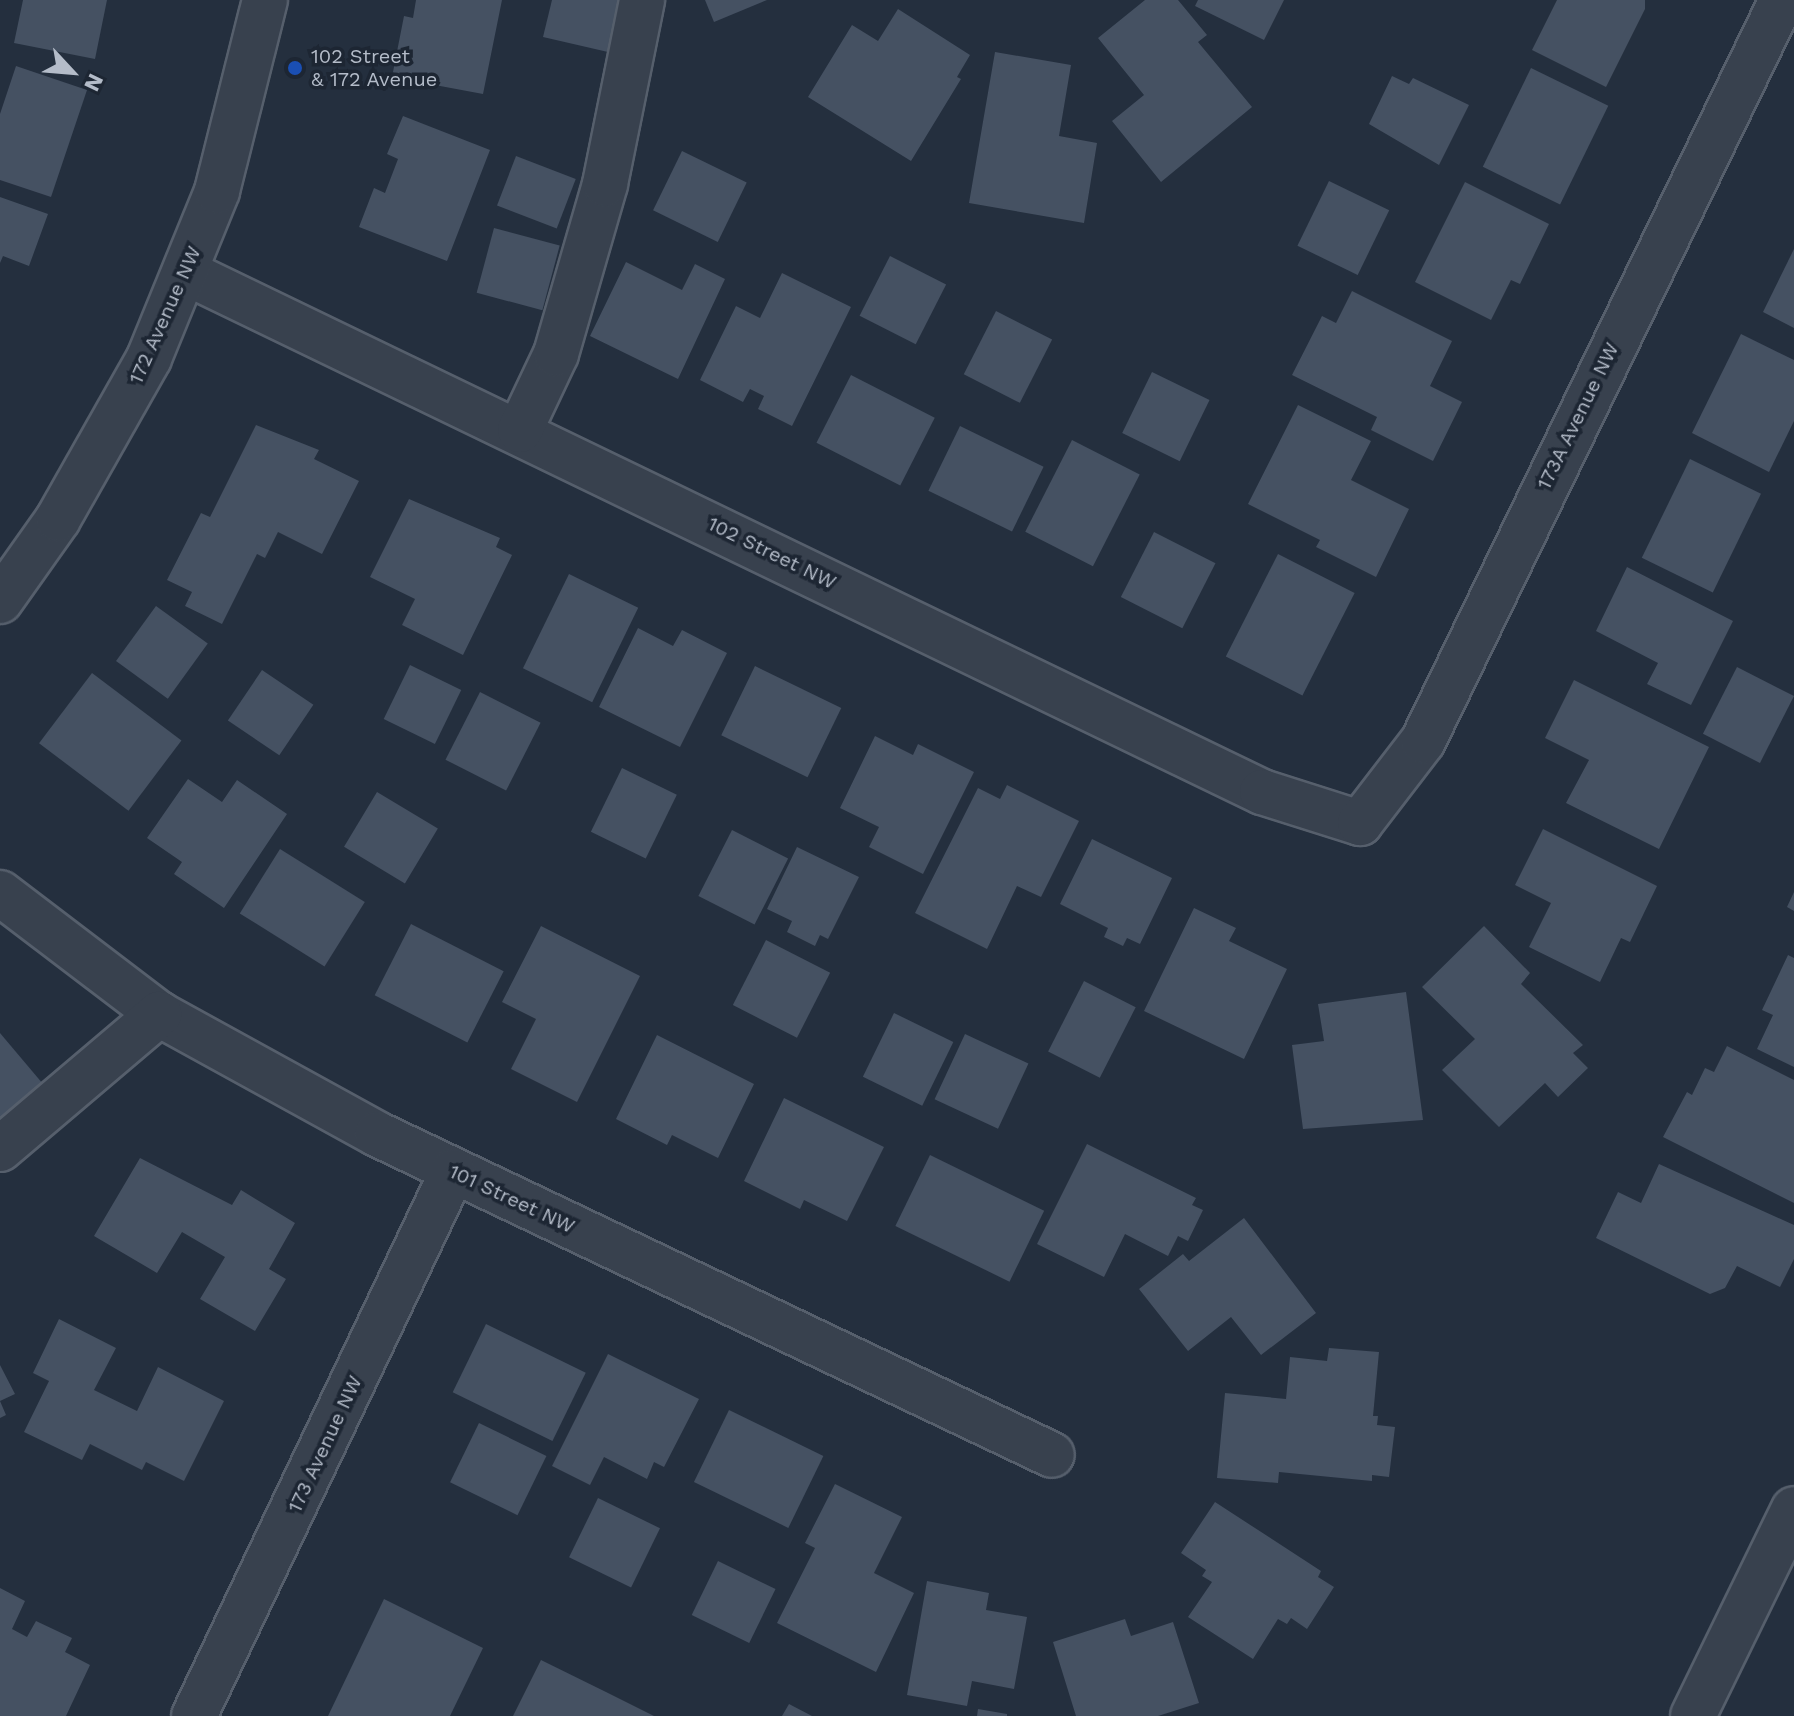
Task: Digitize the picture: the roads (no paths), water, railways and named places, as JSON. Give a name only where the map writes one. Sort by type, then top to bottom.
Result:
[{"type":"street","name":"172 Avenue NW","points":[[0,601],[106,439],[187,273],[242,107],[265,0]]},
{"type":"street","points":[[520,430],[556,354],[605,184],[642,0]]},
{"type":"street","name":"173A Avenue NW","points":[[1360,823],[1423,741],[1782,0]]},
{"type":"street","name":"102 Street NW","points":[[187,273],[520,430],[1262,792],[1360,823]]},
{"type":"street","name":"101 Street NW","points":[[0,893],[159,1014],[453,1171],[1052,1455]]},
{"type":"street","points":[[0,1149],[159,1014]]},
{"type":"street","name":"173 Avenue NW","points":[[194,1716],[453,1171]]},
{"type":"street","points":[[1693,1716],[1794,1509]]},
{"type":"place","name":"102 Street & 172 Avenue","points":[[295,68]]}]
